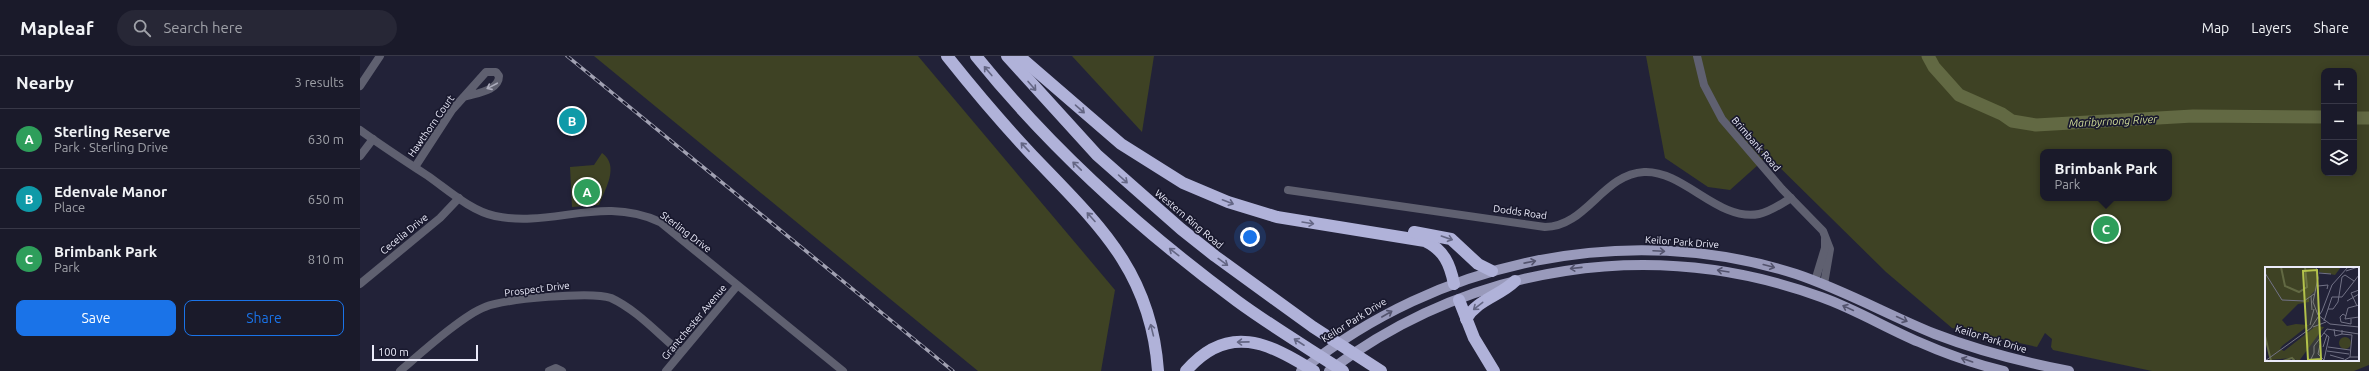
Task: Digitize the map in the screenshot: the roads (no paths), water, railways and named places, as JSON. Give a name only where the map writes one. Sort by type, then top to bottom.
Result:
[{"type":"highway","points":[[948,56],[1009,131],[1089,214],[1114,244],[1126,262],[1141,295],[1153,334],[1158,371]]},
{"type":"highway","points":[[976,56],[1050,138],[1151,234],[1238,302],[1343,371]]},
{"type":"highway","name":"Western Ring Road","points":[[1007,56],[1097,155],[1181,229],[1215,256],[1313,327],[1381,371]]},
{"type":"highway","points":[[1019,56],[1121,144],[1178,180],[1208,194],[1255,211],[1295,221],[1416,239],[1433,245],[1447,260],[1454,284]]},
{"type":"highway","points":[[1339,228],[1403,231],[1444,237],[1458,243],[1480,266],[1492,271]]},
{"type":"highway","points":[[1466,318],[1474,307],[1505,291],[1515,280]]},
{"type":"highway","points":[[1459,300],[1477,343],[1494,371]]},
{"type":"highway","points":[[1186,371],[1197,359],[1213,349],[1228,343],[1244,342],[1275,348],[1314,371]]},
{"type":"main road","name":"Keilor Park Drive","points":[[1301,371],[1353,334],[1394,310],[1454,284],[1492,271],[1550,258],[1582,253],[1646,251],[1703,254],[1750,261],[1820,283],[1943,337],[2040,368],[2069,371]]},
{"type":"main road","points":[[1329,371],[1368,344],[1412,320],[1459,300],[1515,280],[1567,269],[1597,266],[1673,265],[1750,276],[1821,297],[1919,342],[2004,371]]},
{"type":"main road","points":[[1820,283],[1821,297]]},
{"type":"main road","points":[[1454,284],[1459,300]]},
{"type":"street","points":[[360,86],[380,56]]},
{"type":"street","name":"Brimbank Road","points":[[1697,56],[1704,85],[1722,119],[1823,231],[1830,249],[1820,283]]},
{"type":"street","name":"Hawthorn Court","points":[[415,167],[452,110],[464,97]]},
{"type":"street","name":"Sterling Drive","points":[[360,130],[458,198],[479,209],[501,216],[532,218],[608,210],[623,210],[645,215],[660,222],[843,371]]},
{"type":"street","points":[[360,156],[373,139]]},
{"type":"street","name":"Dodds Road","points":[[1288,190],[1550,227],[1561,224],[1575,217],[1615,182],[1630,174],[1637,173],[1666,175],[1726,209],[1740,214],[1764,213],[1792,198]]},
{"type":"street","name":"Cecelia Drive","points":[[360,284],[440,218],[458,198]]},
{"type":"street","name":"Grantchester Avenue","points":[[666,371],[680,352],[737,286]]},
{"type":"street","name":"Prospect Drive","points":[[400,371],[456,326],[484,307],[582,294],[610,298],[624,306],[680,352]]},
{"type":"street","points":[[549,371],[556,368],[562,371]]},
{"type":"waterway","name":"Maribyrnong River","points":[[1928,56],[1934,67],[1959,95],[2002,114],[2012,121],[2036,125],[2193,116],[2321,117]]},
{"type":"waterway","name":"Maribyrnong River","points":[[2357,118],[2369,118]]},
{"type":"railway","points":[[567,56],[953,371]]},
{"type":"place","name":"Edenvale Manor","points":[[572,121]]},
{"type":"place","name":"Sterling Reserve","points":[[587,192]]},
{"type":"place","name":"Brimbank Park","points":[[2106,229]]}]
